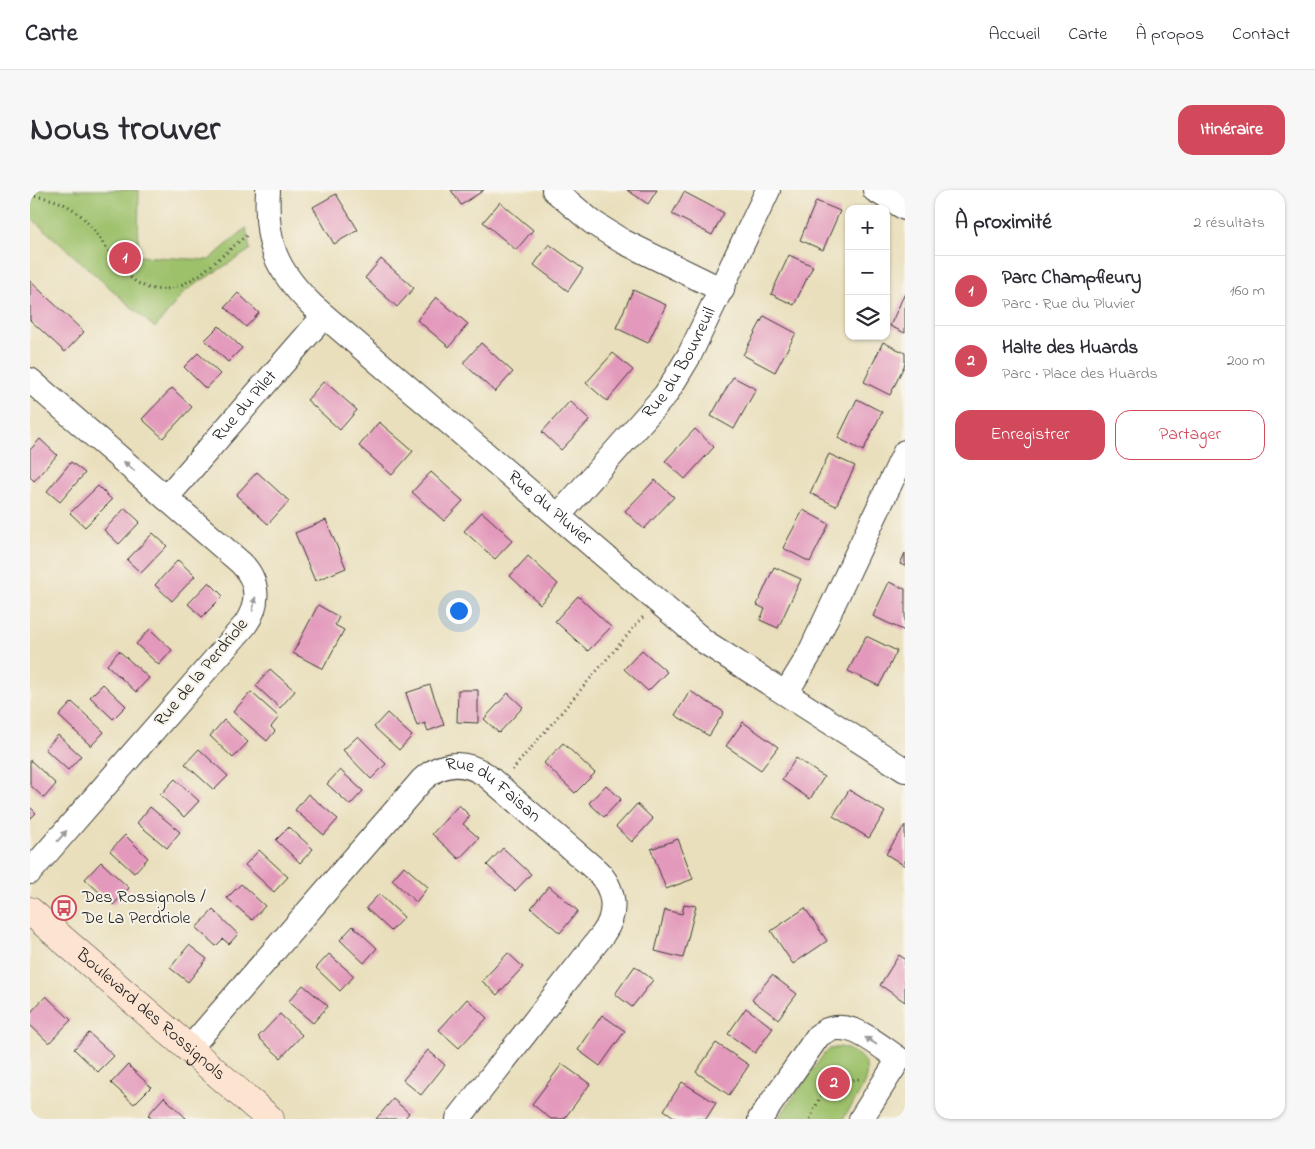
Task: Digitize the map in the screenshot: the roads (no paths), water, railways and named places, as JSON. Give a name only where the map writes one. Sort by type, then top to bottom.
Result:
[{"type":"street","name":"Rue du Pluvier","points":[[268,190],[267,222],[274,255],[292,285],[324,316],[559,515],[705,642],[905,770]]},
{"type":"street","points":[[554,190],[592,222],[622,241],[722,290]]},
{"type":"street","name":"Rue du Bouvreuil","points":[[559,515],[675,382],[722,290],[768,190]]},
{"type":"street","points":[[875,190],[905,208]]},
{"type":"street","name":"Rue du Pilet","points":[[166,498],[324,316]]},
{"type":"street","name":"Rue de la Perdriole","points":[[30,380],[246,568],[255,586],[256,600],[252,614],[245,625],[30,872]]},
{"type":"street","points":[[786,693],[808,657],[905,452]]},
{"type":"street","name":"Rue du Faisan","points":[[189,1049],[422,780],[439,768],[453,764],[467,766],[486,775],[597,871],[610,888],[613,908],[610,922],[603,934],[458,1119]]},
{"type":"street","name":"Boulevard des Rossignols","points":[[30,911],[270,1119]]},
{"type":"street","points":[[760,1119],[814,1040],[828,1029],[839,1027],[851,1029],[902,1060],[861,1119]]},
{"type":"place","name":"Parc Champfleury","points":[[125,258]]},
{"type":"place","name":"Des Rossignols / De La Perdriole","points":[[64,908]]},
{"type":"place","name":"Halte des Huards","points":[[834,1083]]}]
